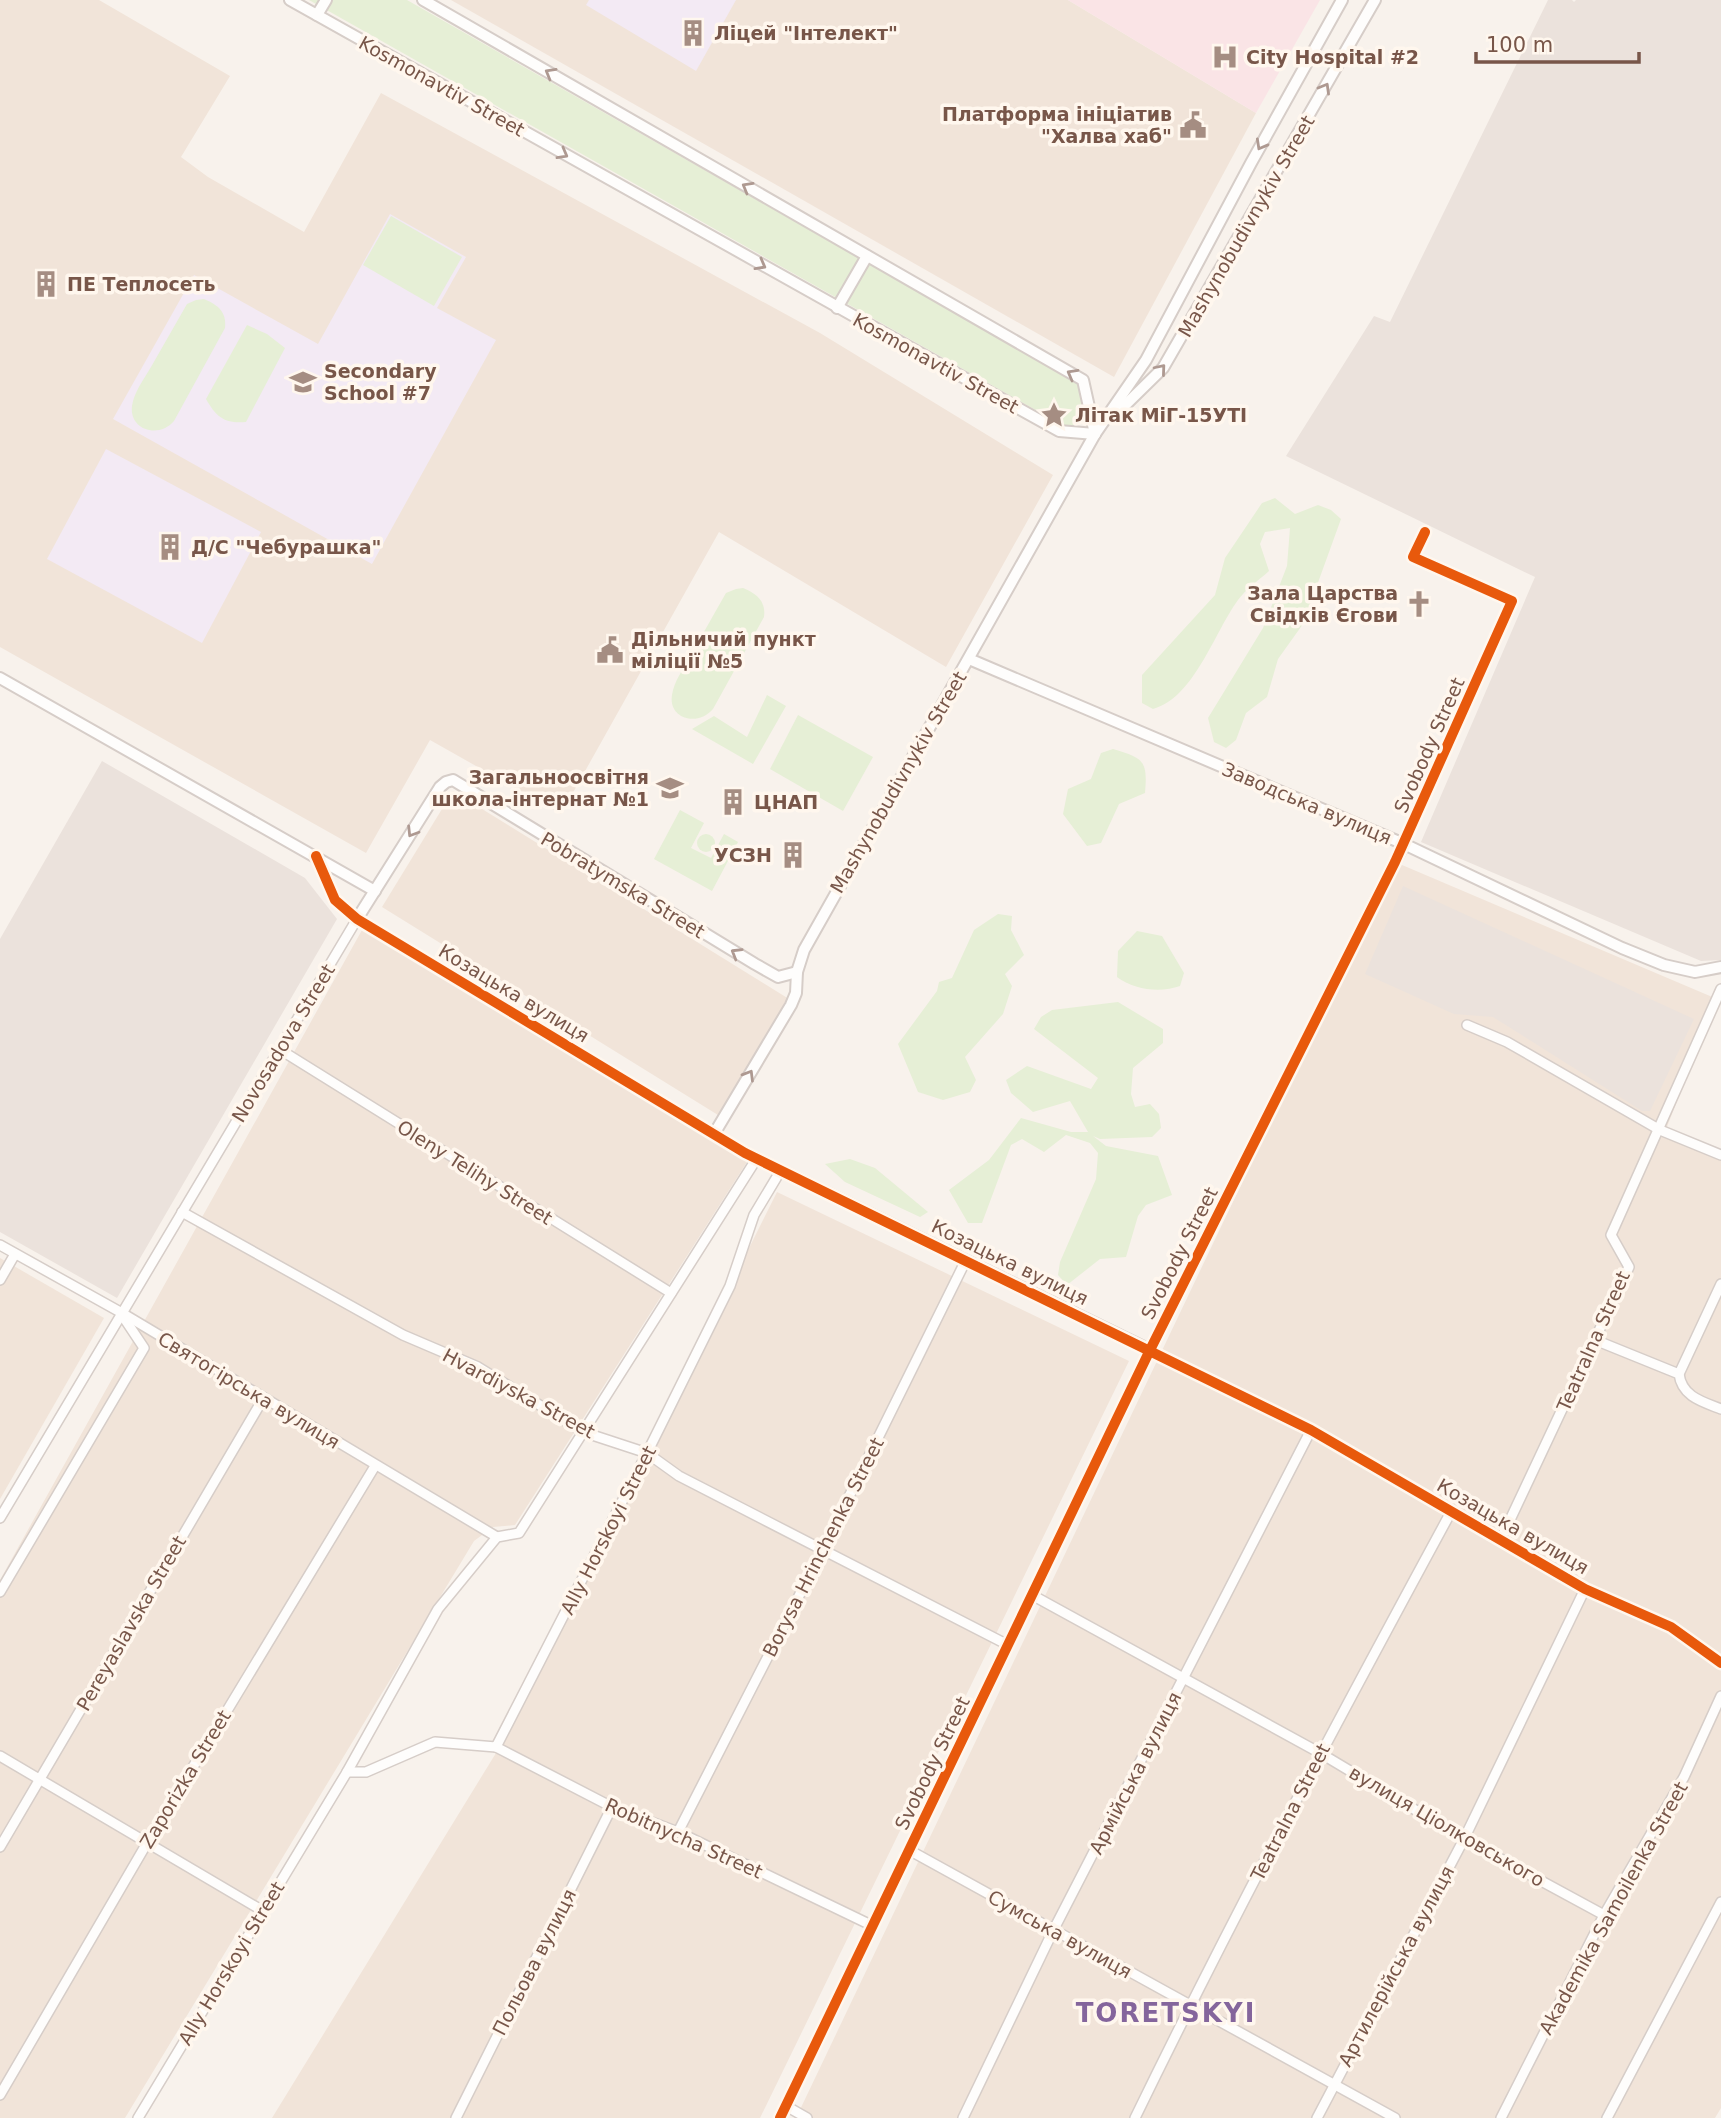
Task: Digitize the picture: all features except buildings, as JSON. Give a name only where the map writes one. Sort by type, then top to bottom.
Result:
[{"type":"street","name":"Kosmonavtiv Street","points":[[290,0],[1059,431],[1095,434]]},
{"type":"street","points":[[317,15],[326,0]]},
{"type":"street","points":[[422,0],[1083,380],[1095,434]]},
{"type":"street","name":"Mashynobudivnykiv Street","points":[[714,1134],[791,1004],[796,993],[797,972],[810,938],[1095,434],[1146,360],[1342,0]]},
{"type":"street","name":"Mashynobudivnykiv Street","points":[[1095,434],[1163,368],[1375,0]]},
{"type":"street","points":[[837,308],[867,256]]},
{"type":"street","name":"Svobody Street","points":[[780,2118],[1150,1350],[1404,844],[1512,601],[1413,557],[1424,532]]},
{"type":"street","name":"Заводська вулиця","points":[[969,659],[1404,844],[1622,948],[1664,965],[1695,972],[1721,967]]},
{"type":"street","points":[[0,678],[375,891]]},
{"type":"street","name":"Pobratymska Street","points":[[453,780],[778,977],[797,972]]},
{"type":"street","name":"Novosadova Street","points":[[0,1518],[357,919],[440,787],[453,780]]},
{"type":"street","name":"Козацька вулиця","points":[[316,856],[335,900],[357,919],[714,1134],[781,1170],[1311,1430],[1586,1589],[1671,1627],[1721,1663]]},
{"type":"street","name":"Teatralna Street","points":[[1501,1539],[1629,1267],[1611,1236],[1721,989]]},
{"type":"street","points":[[1467,1025],[1507,1042],[1660,1130],[1721,1155]]},
{"type":"street","name":"Oleny Telihy Street","points":[[279,1049],[671,1293]]},
{"type":"street","name":"Ally Horskoyi Street","points":[[138,2118],[346,1772],[438,1609],[497,1537],[519,1533],[757,1158]]},
{"type":"street","name":"Ally Horskoyi Street","points":[[496,1746],[648,1453],[730,1286],[754,1215],[781,1170]]},
{"type":"street","name":"Hvardiyska Street","points":[[182,1212],[403,1335],[478,1367],[583,1432],[648,1453],[679,1476],[1008,1645]]},
{"type":"street","name":"Святогірська вулиця","points":[[0,1245],[122,1313],[497,1537]]},
{"type":"street","points":[[0,1280],[15,1254]]},
{"type":"street","name":"Borysa Hrinchenka Street","points":[[678,1832],[965,1260]]},
{"type":"street","points":[[1721,1284],[1679,1374],[1686,1392],[1695,1399],[1721,1409]]},
{"type":"street","points":[[0,1592],[144,1348],[122,1313]]},
{"type":"street","points":[[1595,1340],[1679,1374]]},
{"type":"street","name":"Pereyaslavska Street","points":[[0,1847],[263,1399]]},
{"type":"street","name":"Армійська вулиця","points":[[963,2118],[1053,1931],[1311,1430]]},
{"type":"street","name":"Zaporizka Street","points":[[0,2095],[147,1843],[375,1466]]},
{"type":"street","name":"Teatralna Street","points":[[1135,2118],[1320,1753],[1452,1510]]},
{"type":"street","name":"Артилерійська вулиця","points":[[1317,2118],[1464,1839],[1586,1589]]},
{"type":"street","name":"вулиця Ціолковського","points":[[1032,1595],[1320,1753],[1464,1839],[1604,1915]]},
{"type":"street","name":"Akademika Samoilenka Street","points":[[1501,2118],[1604,1915],[1685,1777],[1721,1696]]},
{"type":"street","points":[[346,1772],[366,1772],[435,1742],[496,1746]]},
{"type":"street","name":"Robitnycha Street","points":[[496,1746],[612,1807],[678,1832],[873,1926]]},
{"type":"street","points":[[0,1756],[262,1911]]},
{"type":"street","name":"Польова вулиця","points":[[456,2118],[612,1807]]},
{"type":"street","name":"Сумська вулиця","points":[[909,1850],[1395,2118]]},
{"type":"street","points":[[1607,2118],[1721,1902]]},
{"type":"street","points":[[786,2106],[807,2118]]},
{"type":"shaded area","points":[[0,0],[99,0],[230,76],[181,157],[208,177],[304,232],[381,93],[820,333],[1053,475],[946,667],[719,532],[561,814],[430,740],[366,853],[0,647]]},
{"type":"shaded area","points":[[451,0],[1068,0],[1256,113],[1114,377]]},
{"type":"shaded area","points":[[589,0],[736,0],[696,71],[586,5]]},
{"type":"shaded area","name":"City Hospital #2","points":[[1068,0],[1320,0],[1256,113]]},
{"type":"shaded area","points":[[1548,0],[1721,0],[1721,960],[1701,961],[1421,842],[1535,577],[1286,456],[1374,316],[1390,322]]},
{"type":"shaded area","name":"Secondary School #7","points":[[390,214],[466,257],[437,308],[496,340],[372,564],[113,419],[194,275],[318,344]]},
{"type":"shaded area","points":[[106,449],[261,532],[202,643],[47,559]]},
{"type":"shaded area","points":[[102,761],[305,878],[337,919],[117,1298],[0,1232],[0,939]]},
{"type":"shaded area","points":[[453,791],[789,999],[718,1115],[382,907]]},
{"type":"shaded area","name":"TORETSKYI","points":[[1395,862],[1717,999],[1665,1132],[1721,1154],[1721,2108],[1715,2118],[796,2118]]},
{"type":"shaded area","points":[[1403,886],[1694,1019],[1650,1111],[1642,1111],[1493,1017],[1454,1014],[1365,974]]},
{"type":"shaded area","points":[[362,930],[747,1162],[515,1525],[493,1527],[474,1541],[125,2118],[0,2118],[0,1580]]},
{"type":"shaded area","points":[[777,1192],[1129,1361],[760,2118],[272,2118],[504,1740]]},
{"type":"shaded area","points":[[0,1258],[104,1318],[0,1499]]},
{"type":"green space","points":[[309,0],[407,0],[1093,392],[1071,430]]},
{"type":"green space","points":[[391,216],[462,257],[434,306],[363,265]]},
{"type":"green space","points":[[204,299],[220,310],[225,318],[225,328],[174,421],[161,430],[146,429],[135,421],[132,414],[137,391],[187,304]]},
{"type":"green space","points":[[247,325],[267,334],[285,348],[246,422],[232,422],[218,415],[206,399]]},
{"type":"green space","points":[[1275,498],[1295,514],[1318,505],[1331,510],[1341,519],[1303,624],[1278,659],[1267,697],[1246,713],[1236,740],[1226,748],[1214,742],[1208,718],[1263,628],[1287,566],[1290,528],[1265,532],[1260,544],[1269,571],[1238,600],[1202,663],[1180,692],[1167,703],[1153,709],[1142,703],[1142,675],[1215,595],[1225,558],[1262,503]]},
{"type":"green space","points":[[743,588],[760,599],[764,607],[764,617],[713,709],[700,718],[685,718],[679,715],[672,703],[677,680],[726,593]]},
{"type":"green space","points":[[767,695],[786,706],[753,764],[692,729],[714,716],[747,737]]},
{"type":"green space","points":[[798,715],[873,757],[843,811],[770,769]]},
{"type":"green space","points":[[1113,749],[1131,755],[1141,762],[1145,773],[1145,793],[1119,804],[1101,843],[1087,846],[1063,814],[1068,789],[1091,779],[1101,753]]},
{"type":"green space","points":[[680,810],[704,823],[691,848],[711,858],[724,834],[738,842],[712,891],[654,859]]},
{"type":"green space","points":[[706,834],[712,837],[715,843],[712,849],[706,852],[700,849],[697,843],[700,837]]},
{"type":"green space","points":[[998,914],[1012,916],[1011,930],[1024,955],[1005,974],[1012,986],[1003,1014],[965,1057],[976,1080],[970,1092],[943,1100],[918,1092],[898,1044],[937,991],[939,982],[952,978],[974,930]]},
{"type":"green space","points":[[1137,931],[1162,936],[1184,973],[1180,986],[1148,989],[1131,985],[1117,977],[1118,951]]},
{"type":"green space","points":[[1118,1002],[1163,1029],[1163,1043],[1133,1068],[1131,1094],[1135,1107],[1150,1104],[1159,1114],[1161,1128],[1152,1137],[1100,1139],[1093,1136],[1106,1146],[1158,1156],[1172,1195],[1146,1205],[1138,1216],[1126,1257],[1100,1259],[1067,1285],[1058,1275],[1060,1262],[1096,1179],[1098,1153],[1090,1143],[1066,1135],[1044,1152],[1022,1139],[1011,1145],[982,1223],[968,1223],[949,1190],[989,1160],[1021,1118],[1071,1132],[1088,1132],[1070,1101],[1033,1112],[1011,1093],[1006,1080],[1027,1066],[1091,1089],[1098,1078],[1034,1029],[1041,1017],[1052,1010]]},
{"type":"green space","points":[[850,1159],[875,1168],[928,1212],[920,1217],[845,1182],[825,1164]]},
{"type":"cycle path","points":[[780,2118],[1150,1350],[1395,862],[1512,601],[1413,557],[1425,532]]},
{"type":"cycle path","points":[[316,856],[335,900],[357,919],[745,1153],[1311,1430],[1585,1589],[1671,1627],[1721,1663]]},
{"type":"place","name":"Ліцей \"Інтелект\"","points":[[693,33]]},
{"type":"place","name":"City Hospital #2","points":[[1225,57]]},
{"type":"place","name":"Платформа ініціатив \"Халва хаб\"","points":[[1193,125]]},
{"type":"place","name":"ПЕ Теплосеть","points":[[46,284]]},
{"type":"place","name":"Secondary School #7","points":[[303,382]]},
{"type":"place","name":"Літак МіГ-15УТІ","points":[[1054,415]]},
{"type":"place","name":"Д/С \"Чебурашка\"","points":[[170,547]]},
{"type":"place","name":"Зала Царства Свідків Єгови","points":[[1419,604]]},
{"type":"place","name":"Дільничий пункт міліції №5","points":[[610,650]]},
{"type":"place","name":"Загальноосвітня школа-інтернат №1","points":[[670,788]]},
{"type":"place","name":"ЦНАП","points":[[733,802]]},
{"type":"place","name":"УСЗН","points":[[793,855]]},
{"type":"district","name":"TORETSKYI","points":[[1166,2013]]}]
